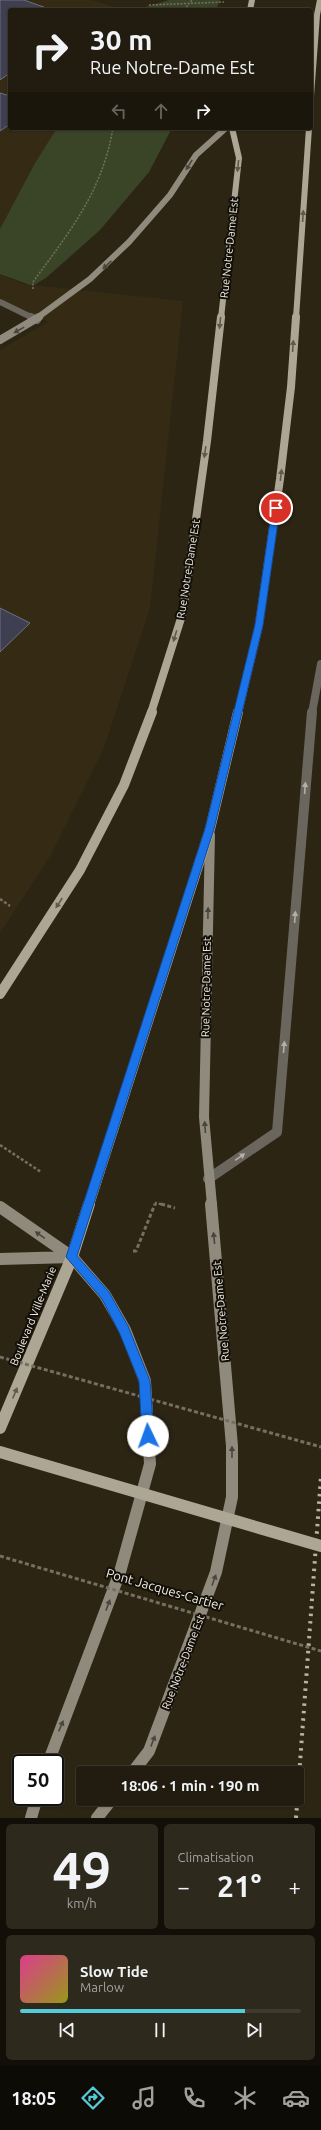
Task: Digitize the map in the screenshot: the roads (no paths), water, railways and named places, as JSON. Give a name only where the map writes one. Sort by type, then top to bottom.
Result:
[{"type":"main road","points":[[313,69],[317,15],[320,0]]},
{"type":"main road","points":[[0,340],[37,320],[105,268],[130,243],[168,198],[193,158],[224,130]]},
{"type":"main road","name":"Rue Notre-Dame Est","points":[[0,994],[80,870],[124,785],[151,714],[183,612],[207,441],[239,158],[232,130]]},
{"type":"main road","name":"Rue Notre-Dame Est","points":[[72,1257],[210,829],[259,625],[280,479],[291,387],[309,130]]},
{"type":"main road","name":"Rue Notre-Dame Est","points":[[138,1766],[149,1752],[216,1572],[232,1497],[232,1446],[208,1179],[204,1117],[210,829]]},
{"type":"main road","points":[[0,1207],[72,1257],[105,1296],[125,1330],[145,1381],[150,1464],[120,1572],[82,1677],[51,1754]]},
{"type":"main road","points":[[0,1259],[72,1257]]},
{"type":"main road","name":"Boulevard Ville-Marie","points":[[0,1428],[72,1257]]},
{"type":"main road","points":[[0,1452],[321,1546]]},
{"type":"main road","points":[[31,1818],[34,1806]]},
{"type":"main road","points":[[97,1818],[106,1806]]},
{"type":"street","points":[[0,302],[37,320]]},
{"type":"street","points":[[208,1179],[276,1132],[310,724],[321,664]]},
{"type":"railway","points":[[296,1818],[321,1476]]}]
